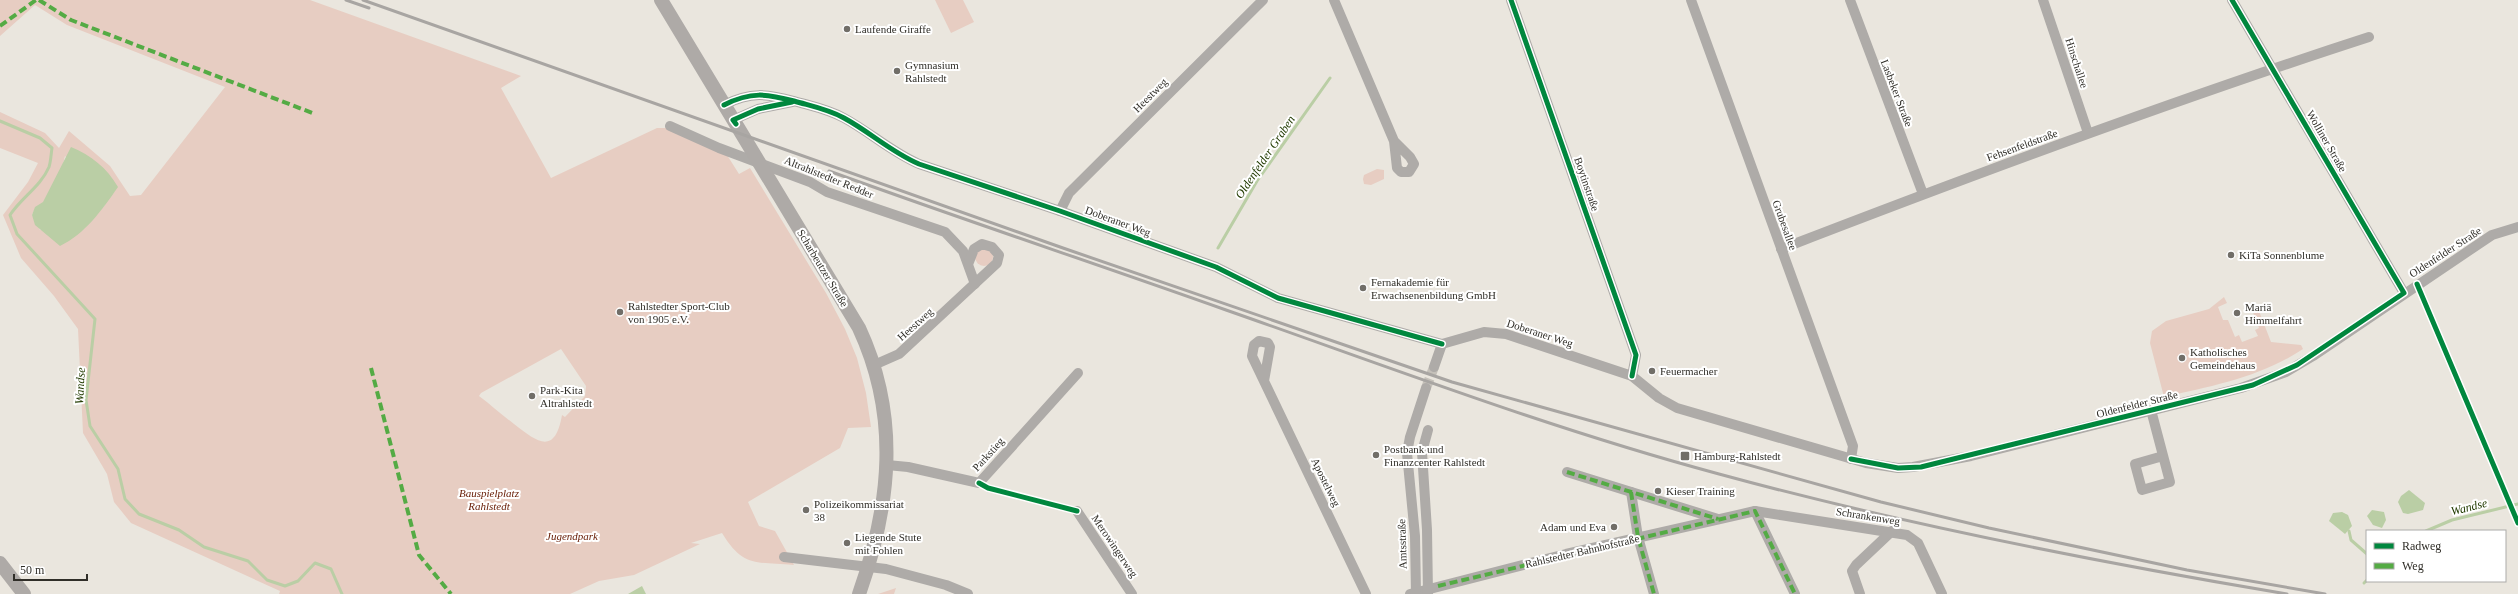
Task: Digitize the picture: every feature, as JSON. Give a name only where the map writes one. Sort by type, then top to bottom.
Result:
[{"type":"main road","name":"Scharbeutzer Straße","points":[[662,0],[859,328],[874,365],[884,402],[887,465],[884,496],[868,565]]},
{"type":"main road","points":[[0,563],[24,594]]},
{"type":"main road","points":[[859,594],[868,565]]},
{"type":"street","name":"Heestweg","points":[[1060,211],[1068,193],[1263,0]]},
{"type":"street","points":[[1334,0],[1394,141]]},
{"type":"street","name":"Boytinstraße","points":[[1511,0],[1636,355],[1632,376]]},
{"type":"street","name":"Grubesallee","points":[[1691,0],[1853,446],[1851,459]]},
{"type":"street","name":"Lasbeker Straße","points":[[1850,0],[1923,194]]},
{"type":"street","name":"Hinschallee","points":[[2043,0],[2088,134]]},
{"type":"street","name":"Wolliner Straße","points":[[2232,0],[2404,293]]},
{"type":"street","points":[[2272,68],[2369,37]]},
{"type":"street","name":"Fehsenfeldstraße","points":[[1781,249],[1923,194],[2272,68]]},
{"type":"street","name":"Doberaner Weg","points":[[724,105],[758,94],[777,95],[844,118],[897,154],[919,164],[1060,211],[1216,267],[1278,298],[1442,344],[1464,336],[1495,332],[1614,368],[1632,376],[1660,398],[1677,408],[1851,459]]},
{"type":"street","points":[[734,122],[758,109],[794,101]]},
{"type":"street","name":"Altrahlstedter Redder","points":[[670,126],[719,148],[810,182],[827,192],[945,232],[957,242],[969,262],[975,284]]},
{"type":"street","name":"Oldenfelder Straße","points":[[1851,459],[1892,467],[1921,467],[2241,388],[2286,372],[2492,235],[2518,227]]},
{"type":"street","name":"Heestweg","points":[[874,365],[890,360],[899,354],[997,263],[999,255],[992,247],[982,244],[974,249],[969,262]]},
{"type":"street","points":[[1434,367],[1442,344]]},
{"type":"street","name":"Parkstieg","points":[[887,465],[908,467],[979,483],[1078,373]]},
{"type":"street","name":"Apostelweg","points":[[1264,381],[1366,594]]},
{"type":"street","name":"Amtsstraße","points":[[1413,593],[1420,522],[1410,493],[1408,445],[1426,388]]},
{"type":"street","name":"Oldenfelder Straße","points":[[2151,410],[2163,456]]},
{"type":"street","points":[[1420,522],[1422,452],[1428,430]]},
{"type":"street","points":[[1567,472],[1718,519]]},
{"type":"street","points":[[1631,492],[1638,537],[1654,594]]},
{"type":"street","name":"Merowingerweg","points":[[1077,511],[1132,594]]},
{"type":"street","points":[[1755,511],[1795,594]]},
{"type":"street","name":"Rahlstedter Bahnhofstraße","points":[[1413,593],[1427,591],[1438,586],[1638,537],[1755,511]]},
{"type":"street","name":"Schrankenweg","points":[[1755,511],[1892,531],[1907,535],[1918,543],[1942,594]]},
{"type":"street","name":"Amtsstraße","points":[[1420,522],[1428,530],[1427,591]]},
{"type":"street","points":[[1860,594],[1852,571],[1856,565],[1892,531]]},
{"type":"street","points":[[784,557],[868,565],[916,576],[968,594]]},
{"type":"green space","points":[[0,0],[310,0],[521,76],[501,88],[551,178],[657,128],[668,128],[727,155],[739,174],[750,168],[826,293],[845,329],[857,358],[866,393],[871,427],[848,428],[840,448],[748,502],[759,526],[775,531],[794,565],[761,563],[745,558],[737,553],[722,533],[691,543],[700,544],[634,575],[599,581],[570,594],[279,594],[280,591],[131,523],[114,502],[107,474],[83,433],[78,329],[54,296],[21,258],[3,215],[28,182],[38,163],[0,148],[0,112],[45,133],[59,148],[69,131],[110,166],[130,196],[141,195],[225,87],[67,25],[35,5],[0,36]],"holes":[[[65,156],[105,205],[92,220],[40,230],[32,215],[34,210],[44,202],[51,192],[60,174]],[[561,349],[586,386],[585,396],[565,417],[562,415],[559,428],[555,436],[544,442],[523,431],[479,396],[481,393]]]},
{"type":"green space","points":[[935,0],[963,0],[974,22],[951,33]]},
{"type":"green space","points":[[1377,169],[1384,170],[1384,179],[1371,185],[1364,184],[1364,175]]},
{"type":"green space","points":[[984,248],[990,251],[993,257],[990,263],[984,266],[978,263],[975,257],[978,251]]},
{"type":"green space","points":[[2224,297],[2227,303],[2218,307],[2223,320],[2228,320],[2235,337],[2239,335],[2242,342],[2258,336],[2255,330],[2259,328],[2251,307],[2257,306],[2271,342],[2301,345],[2303,349],[2287,359],[2253,374],[2164,397],[2150,343],[2152,331],[2166,321],[2209,309]]},
{"type":"green space","points":[[896,588],[894,594],[878,594]]},
{"type":"shaded area","points":[[71,147],[92,158],[104,168],[118,187],[92,221],[77,235],[60,246],[35,225],[32,215],[35,207],[43,202]]},
{"type":"shaded area","points":[[2409,490],[2425,503],[2423,510],[2408,514],[2403,513],[2398,502],[2401,496]]},
{"type":"shaded area","points":[[2372,510],[2384,512],[2386,520],[2382,528],[2373,525],[2367,516]]},
{"type":"shaded area","points":[[2342,512],[2348,515],[2352,526],[2345,534],[2329,521],[2333,513]]},
{"type":"shaded area","points":[[642,586],[646,594],[628,594]]},
{"type":"waterway","name":"Oldenfelder Graben","points":[[1218,248],[1257,181],[1330,78]]},
{"type":"waterway","name":"Wandse","points":[[0,121],[40,138],[52,148],[50,165],[45,174],[10,215],[17,234],[95,319],[86,400],[90,426],[118,469],[125,499],[139,514],[179,530],[204,547],[248,561],[267,580],[285,586],[298,581],[315,563],[331,569],[342,594]]},
{"type":"waterway","name":"Wandse","points":[[2428,530],[2452,520],[2518,504]]},
{"type":"waterway","points":[[2349,531],[2351,540],[2366,553]]},
{"type":"tunnel","points":[[1426,388],[1434,367]]},
{"type":"railway","points":[[346,0],[369,8]]},
{"type":"railway","points":[[363,0],[1063,248],[1452,382],[1881,502],[1989,528],[2187,570],[2325,594]]},
{"type":"railway","points":[[829,171],[1471,396],[1656,456],[1789,492],[1931,526],[2144,569],[2287,594]]},
{"type":"marked path","points":[[0,26],[36,0]]},
{"type":"marked path","points":[[39,0],[71,20],[315,114]]},
{"type":"marked path","points":[[371,368],[419,555],[451,594]]},
{"type":"marked path","points":[[1567,472],[1718,519]]},
{"type":"marked path","points":[[1631,492],[1638,537],[1654,594]]},
{"type":"marked path","points":[[1438,586],[1755,511],[1795,594]]},
{"type":"cycle path","points":[[1511,0],[1636,355],[1632,376]]},
{"type":"cycle path","points":[[1851,459],[1898,468],[1921,467],[2253,385],[2297,365],[2404,293],[2232,0]]},
{"type":"cycle path","points":[[724,105],[743,97],[767,95],[826,110],[854,124],[899,154],[919,164],[1060,211],[1216,267],[1278,298],[1442,344]]},
{"type":"cycle path","points":[[736,124],[733,120],[758,109],[792,102]]},
{"type":"cycle path","points":[[2417,284],[2518,523]]},
{"type":"cycle path","points":[[979,483],[988,488],[1077,511]]},
{"type":"place","name":"Laufende Giraffe","points":[[847,29]]},
{"type":"place","name":"Gymnasium Rahlstedt","points":[[897,71]]},
{"type":"place","name":"KiTa Sonnenblume","points":[[2231,255]]},
{"type":"place","name":"Fernakademie für Erwachsenenbildung GmbH","points":[[1363,288]]},
{"type":"place","name":"Rahlstedter Sport-Club von 1905 e.V.","points":[[620,312]]},
{"type":"place","name":"Mariä Himmelfahrt","points":[[2237,313]]},
{"type":"place","name":"Katholisches Gemeindehaus","points":[[2182,358]]},
{"type":"place","name":"Feuermacher","points":[[1652,371]]},
{"type":"place","name":"Park-Kita Altrahlstedt","points":[[532,396]]},
{"type":"place","name":"Postbank und Finanzcenter Rahlstedt","points":[[1376,455]]},
{"type":"place","name":"Hamburg-Rahlstedt","points":[[1685,456]]},
{"type":"place","name":"Kieser Training","points":[[1658,491]]},
{"type":"place","name":"Polizeikommissariat 38","points":[[806,510]]},
{"type":"place","name":"Adam und Eva","points":[[1614,527]]},
{"type":"place","name":"Liegende Stute mit Fohlen","points":[[847,543]]},
{"type":"park label","name":"Bauspielplatz Rahlstedt","points":[[489,499]]},
{"type":"park label","name":"Jugendpark","points":[[572,536]]}]
